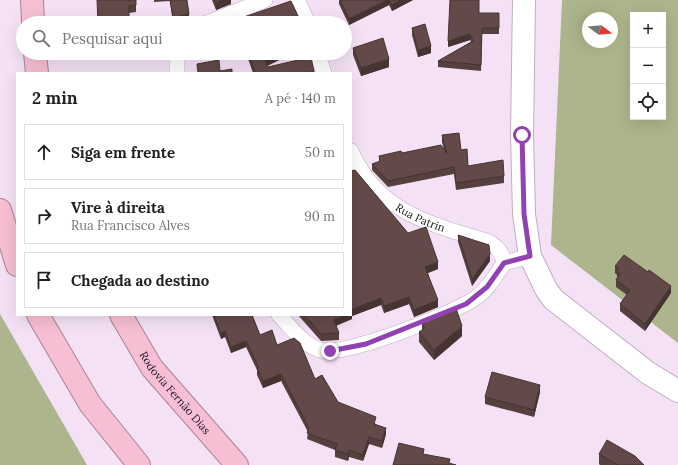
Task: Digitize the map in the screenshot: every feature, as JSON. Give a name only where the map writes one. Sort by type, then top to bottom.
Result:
[{"type":"highway","points":[[32,0],[33,16]]},
{"type":"highway","points":[[36,60],[37,72]]},
{"type":"highway","points":[[0,210],[16,262]]},
{"type":"highway","points":[[39,316],[90,404],[139,465]]},
{"type":"highway","name":"Rodovia Fernão Dias","points":[[122,316],[152,368],[238,465]]},
{"type":"main road","points":[[524,0],[522,135],[524,214],[530,256],[546,289],[553,299],[648,373],[678,391]]},
{"type":"street","points":[[225,16],[265,0]]},
{"type":"street","points":[[298,0],[305,16]]},
{"type":"street","points":[[177,60],[177,72]]},
{"type":"street","points":[[319,60],[324,72]]},
{"type":"street","name":"Rua Patrin","points":[[352,153],[370,182],[389,201],[409,215],[489,242],[498,248],[502,254],[504,263]]},
{"type":"street","points":[[280,316],[310,347],[330,351],[366,344],[466,304],[487,287],[504,263],[530,256]]},
{"type":"green space","points":[[562,0],[678,0],[678,343],[551,245]]},
{"type":"green space","points":[[0,314],[87,465],[0,465]]},
{"type":"building","points":[[97,0],[136,0],[136,5],[129,6],[129,16],[98,16]]},
{"type":"building","points":[[170,0],[187,0],[189,14],[173,16]]},
{"type":"building","points":[[214,0],[223,0],[216,3]]},
{"type":"building","points":[[340,0],[387,0],[352,18],[352,16],[348,16]]},
{"type":"building","points":[[389,0],[401,0],[392,5]]},
{"type":"building","points":[[450,0],[479,0],[479,13],[499,13],[499,28],[482,28],[481,65],[438,61],[473,41],[470,34],[448,41]]},
{"type":"building","points":[[291,1],[298,16],[247,16]]},
{"type":"building","points":[[425,24],[431,46],[418,50],[412,28]]},
{"type":"building","points":[[383,38],[389,59],[361,68],[353,48]]},
{"type":"building","points":[[219,60],[220,71],[232,69],[232,72],[198,72],[197,64]]},
{"type":"building","points":[[251,60],[265,60],[268,67],[298,60],[312,60],[314,72],[255,72]]},
{"type":"building","points":[[459,133],[461,150],[467,149],[468,166],[503,160],[504,176],[456,183],[454,167],[388,181],[372,164],[380,161],[379,156],[441,145],[447,154],[442,135]]},
{"type":"building","points":[[355,170],[408,233],[426,227],[438,262],[425,267],[438,300],[414,310],[409,297],[384,306],[381,298],[352,310],[352,171]]},
{"type":"building","points":[[458,235],[489,245],[490,254],[472,279]]},
{"type":"building","points":[[624,255],[648,272],[649,270],[671,286],[645,324],[620,304],[630,290],[616,280],[620,274],[617,271],[619,269],[615,266]]},
{"type":"building","points":[[456,308],[462,326],[434,350],[419,332],[425,328],[422,323]]},
{"type":"building","points":[[214,316],[252,316],[260,335],[272,330],[277,345],[294,338],[300,343],[315,379],[322,375],[338,402],[376,417],[374,424],[386,428],[382,441],[369,437],[363,455],[349,450],[348,454],[335,450],[337,444],[307,433],[309,428],[281,374],[263,381],[257,368],[259,368],[246,341],[231,347],[225,331],[221,333]]},
{"type":"building","points":[[305,316],[343,316],[334,320],[339,333],[321,334]]},
{"type":"building","points":[[492,372],[540,385],[534,410],[485,397]]},
{"type":"building","points":[[607,440],[635,456],[644,465],[618,465],[599,454]]},
{"type":"building","points":[[399,443],[424,449],[423,454],[450,459],[449,463],[456,465],[393,465]]},
{"type":"route","points":[[330,351],[366,344],[466,304],[479,296],[504,263],[530,256],[524,214],[522,135]]}]
